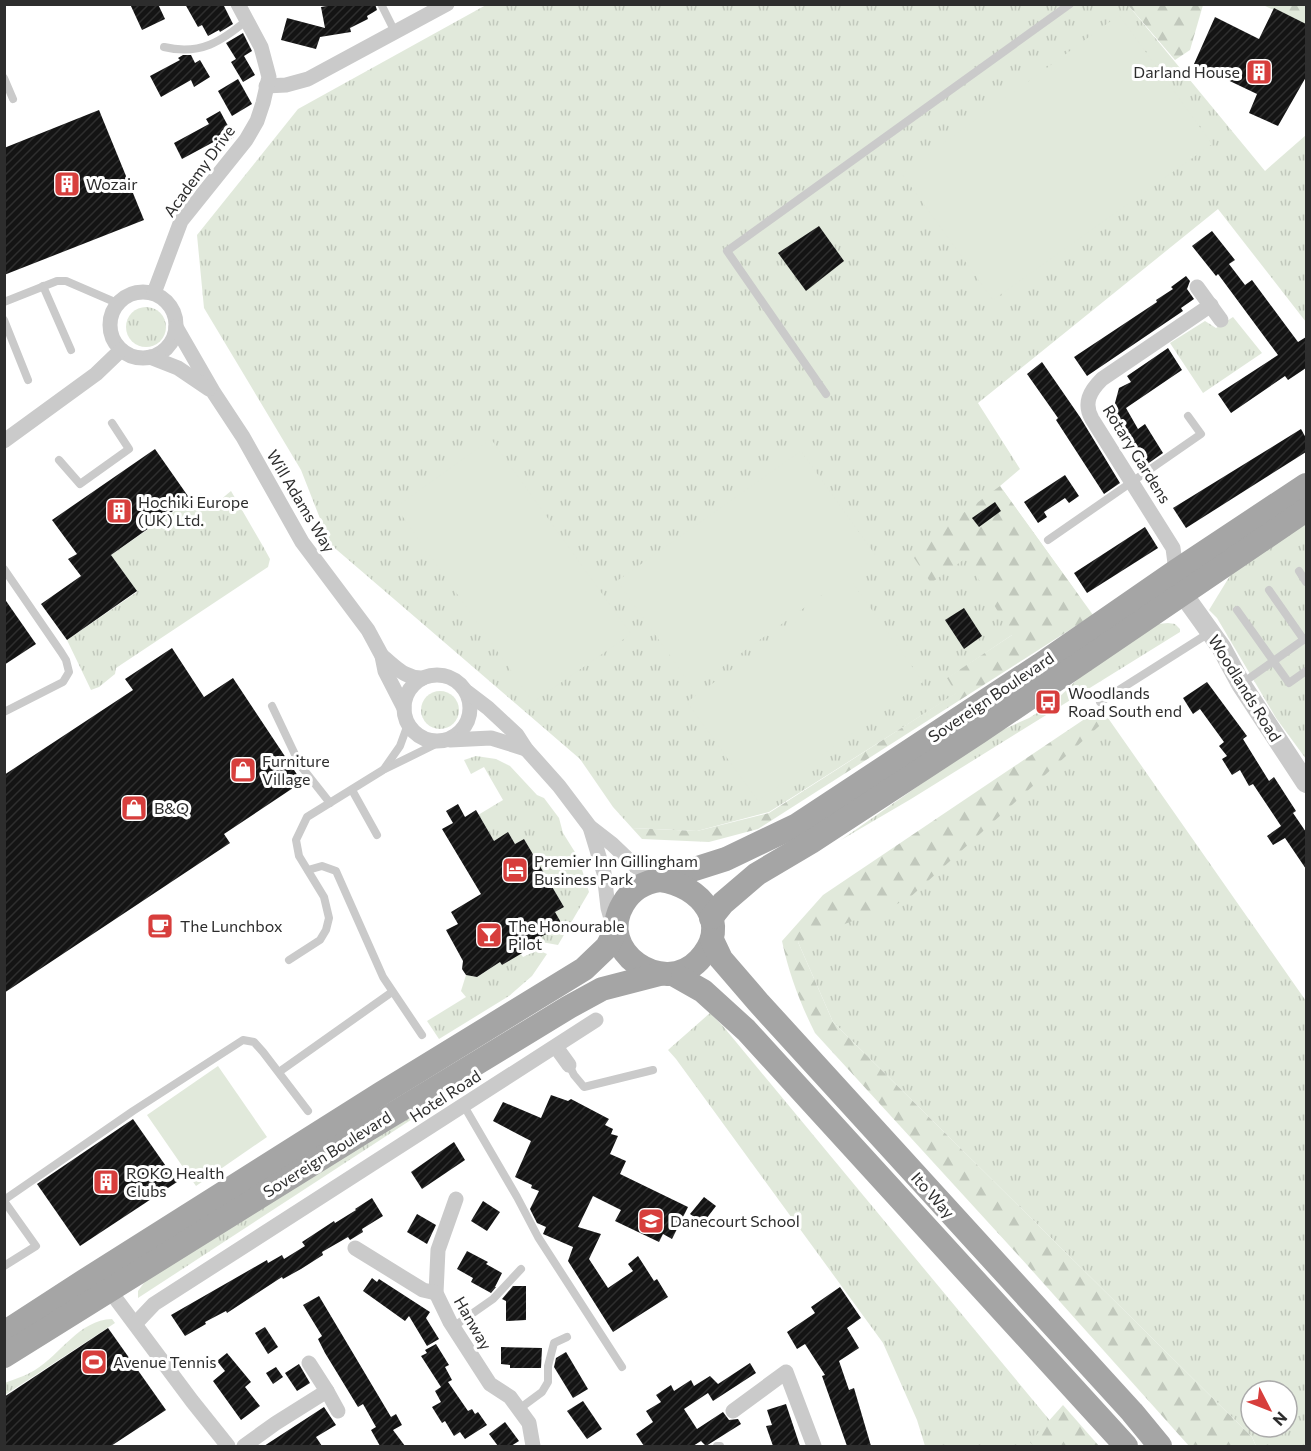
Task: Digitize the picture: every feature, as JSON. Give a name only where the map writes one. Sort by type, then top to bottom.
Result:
[{"type":"main road","name":"Sovereign Boulevard","points":[[659,880],[726,859],[797,825],[1040,665],[1306,485]]},
{"type":"main road","name":"Sovereign Boulevard","points":[[711,929],[723,903],[757,874],[827,832],[1083,663],[1306,510]]},
{"type":"main road","points":[[659,880],[676,882],[696,893],[707,907],[711,929],[698,961],[686,969],[667,974],[647,969],[630,958],[620,945],[615,931],[619,910],[629,895],[639,887],[659,880]]},
{"type":"main road","name":"Ito Way","points":[[711,929],[721,959],[758,1002],[1161,1446]]},
{"type":"main road","name":"Sovereign Boulevard","points":[[4,1333],[372,1099],[584,969],[607,948],[615,931]]},
{"type":"main road","name":"Sovereign Boulevard","points":[[4,1356],[569,1007],[603,989],[667,974]]},
{"type":"main road","name":"Ito Way","points":[[667,974],[703,991],[741,1025],[1126,1446]]},
{"type":"street","name":"Academy Drive","points":[[154,293],[182,221],[246,140],[257,121],[269,77],[261,47],[238,4]]},
{"type":"street","points":[[266,86],[286,85],[308,79],[447,4]]},
{"type":"street","points":[[1197,287],[1221,320]]},
{"type":"street","points":[[144,291],[164,298],[175,316],[176,327],[168,346],[160,353],[140,358],[121,350],[110,333],[109,322],[117,303],[134,292],[144,291]]},
{"type":"street","name":"Rotary Gardens","points":[[1176,571],[1173,548],[1090,416],[1087,407],[1089,396],[1101,379],[1210,305]]},
{"type":"street","name":"Will Adams Way","points":[[176,327],[214,393],[243,437],[302,542],[355,611],[382,656],[385,670],[404,708]]},
{"type":"street","points":[[4,441],[96,374],[121,350]]},
{"type":"street","name":"Will Adams Way","points":[[150,357],[178,368],[214,393]]},
{"type":"street","name":"Woodlands Road","points":[[1176,571],[1183,594],[1221,647],[1241,684],[1306,783]]},
{"type":"street","name":"Will Adams Way","points":[[382,656],[405,674],[423,678]]},
{"type":"street","points":[[526,749],[491,738],[444,741],[422,738],[408,724],[404,708],[409,691],[423,678],[435,675],[447,676],[458,682],[517,735],[590,827],[635,866],[659,880]]},
{"type":"street","points":[[444,741],[457,735],[468,721],[471,710],[467,692]]},
{"type":"street","points":[[590,827],[604,873],[608,908],[615,931]]},
{"type":"street","name":"Hotel Road","points":[[136,1323],[153,1304],[596,1020]]},
{"type":"street","points":[[556,1047],[569,1065]]},
{"type":"street","name":"Hanway","points":[[456,1199],[438,1250],[436,1293],[453,1327],[490,1384],[510,1397],[529,1423],[533,1446]]},
{"type":"street","points":[[355,1248],[423,1290],[436,1293]]},
{"type":"street","points":[[110,1291],[136,1323],[196,1414],[228,1446]]},
{"type":"street","points":[[309,1363],[338,1411]]},
{"type":"street","points":[[734,1411],[786,1372],[814,1446]]},
{"type":"street","points":[[244,1446],[327,1391]]},
{"type":"lane","points":[[381,4],[395,32]]},
{"type":"lane","points":[[826,394],[727,251],[1070,4]]},
{"type":"lane","points":[[164,47],[195,49],[212,45],[224,39],[247,20]]},
{"type":"lane","points":[[4,78],[13,99]]},
{"type":"lane","points":[[4,302],[57,281],[66,280],[117,303]]},
{"type":"lane","points":[[44,286],[71,350]]},
{"type":"lane","points":[[4,320],[28,380]]},
{"type":"lane","points":[[1048,540],[1201,434],[1188,416]]},
{"type":"lane","points":[[59,460],[80,484],[129,449],[112,423]]},
{"type":"lane","points":[[4,569],[61,652],[69,672],[63,682],[4,712]]},
{"type":"lane","points":[[1299,571],[1306,582]]},
{"type":"lane","points":[[1241,684],[1305,639],[1269,590]]},
{"type":"lane","points":[[1237,610],[1289,683],[1306,671]]},
{"type":"lane","points":[[1100,702],[1210,632]]},
{"type":"lane","points":[[272,706],[300,765],[330,803]]},
{"type":"lane","points":[[383,770],[400,746],[408,724]]},
{"type":"lane","points":[[289,960],[320,940],[325,934],[328,922],[329,912],[324,897],[299,856],[297,840],[308,817],[383,770],[444,741]]},
{"type":"lane","points":[[352,790],[377,835]]},
{"type":"lane","points":[[308,870],[322,866],[336,871],[383,977],[422,1035]]},
{"type":"lane","points":[[279,1072],[392,992]]},
{"type":"lane","points":[[4,1266],[36,1246],[4,1201],[133,1111],[243,1040],[254,1042],[308,1111]]},
{"type":"lane","points":[[569,1065],[584,1087],[653,1070]]},
{"type":"lane","points":[[464,1106],[517,1197],[537,1237],[622,1367]]},
{"type":"lane","points":[[453,1327],[494,1299],[521,1269]]},
{"type":"lane","points":[[519,1409],[542,1392],[548,1382],[548,1366],[554,1343],[567,1337]]},
{"type":"green space","points":[[486,5],[1128,5],[1265,171],[1306,135],[1306,322],[1218,209],[978,403],[1020,469],[1000,486],[1080,597],[1012,635],[948,678],[957,693],[769,812],[697,831],[632,828],[613,807],[580,759],[330,544],[301,470],[204,308],[197,235],[298,109]]},
{"type":"green space","points":[[1128,5],[1203,5],[1190,50],[1175,60]]},
{"type":"green space","points":[[1263,5],[1306,5],[1306,25]]},
{"type":"green space","points":[[1119,15],[1212,144],[993,300],[902,174]]},
{"type":"green space","points":[[146,307],[160,313],[166,327],[160,341],[146,347],[132,341],[126,327],[132,313]]},
{"type":"green space","points":[[1233,317],[1262,353],[1203,393],[1170,343],[1205,321],[1216,328]]},
{"type":"green space","points":[[491,439],[631,634],[533,702],[396,507]]},
{"type":"green space","points":[[801,451],[876,556],[693,688],[617,581]]},
{"type":"green space","points":[[1000,486],[1093,615],[758,829],[709,842],[642,839],[632,828],[697,831],[769,813],[956,693],[947,678],[1012,635],[966,558],[931,583],[910,552]]},
{"type":"green space","points":[[231,491],[270,559],[268,567],[116,668],[115,674],[99,687],[91,690],[67,640],[137,592],[111,555],[186,503],[197,511],[203,510]]},
{"type":"green space","points":[[1306,523],[1306,759],[1276,718],[1217,618],[1209,610],[1231,574]]},
{"type":"green space","points":[[852,582],[923,682],[758,801],[687,702]]},
{"type":"green space","points":[[1158,624],[1175,624],[1180,632],[841,840],[991,735],[1029,718],[1054,702],[1084,673]]},
{"type":"green space","points":[[440,691],[454,696],[459,710],[454,724],[440,729],[426,724],[421,710],[426,696]]},
{"type":"green space","points":[[1101,708],[1306,1001],[1306,1446],[1256,1446],[1253,1439],[1299,1439],[1299,1379],[1239,1379],[1239,1424],[833,1022],[798,942]]},
{"type":"green space","points":[[1101,708],[1108,718],[907,900],[798,942],[833,1022],[1239,1424],[1239,1439],[1253,1439],[1256,1446],[1189,1446],[815,1033],[804,1011],[782,941],[823,895]]},
{"type":"green space","points":[[476,756],[496,759],[510,766],[537,795],[544,798],[559,818],[563,833],[578,857],[589,892],[558,945],[536,941],[528,927],[541,919],[550,933],[562,926],[555,912],[564,907],[524,839],[515,844],[508,833],[494,841],[478,815],[503,800],[484,767],[471,774],[464,760]]},
{"type":"green space","points":[[518,950],[523,957],[538,950],[547,954],[532,976],[509,996],[439,1039],[427,1021],[466,997],[461,991],[466,975],[477,977],[500,962],[502,965],[512,959]]},
{"type":"green space","points":[[710,1013],[1071,1446],[925,1446],[917,1420],[883,1343],[668,1050]]},
{"type":"green space","points":[[218,1066],[267,1137],[196,1186],[147,1115]]},
{"type":"green space","points":[[433,1098],[443,1099],[138,1298],[138,1291],[146,1280]]},
{"type":"green space","points":[[112,1319],[115,1323],[5,1395],[5,1383],[35,1370],[90,1325]]},
{"type":"green space","points":[[1063,1405],[1099,1446],[1034,1446],[1030,1442]]},
{"type":"building","points":[[130,4],[158,4],[165,19],[142,30]]},
{"type":"building","points":[[185,4],[223,4],[233,24],[208,36],[202,25],[198,27]]},
{"type":"building","points":[[338,4],[375,4],[377,10],[367,16],[368,19],[350,28],[351,32],[320,37],[316,49],[281,40],[287,18],[325,28],[321,7]]},
{"type":"building","name":"Darland House","points":[[1274,8],[1306,24],[1306,77],[1278,126],[1249,113],[1257,94],[1194,64],[1215,17],[1259,39]]},
{"type":"building","points":[[243,33],[252,51],[244,56],[255,75],[243,82],[231,62],[236,59],[226,43]]},
{"type":"building","points":[[191,55],[195,63],[200,60],[210,77],[194,87],[191,80],[161,97],[150,76],[180,60],[178,58]]},
{"type":"building","points":[[238,79],[252,104],[232,116],[218,91]]},
{"type":"building","name":"Wozair","points":[[99,110],[144,220],[4,275],[4,148]]},
{"type":"building","points":[[220,111],[234,137],[223,143],[221,138],[182,159],[174,143],[209,124],[206,119]]},
{"type":"building","points":[[819,226],[844,261],[806,291],[778,253]]},
{"type":"building","points":[[1212,231],[1235,260],[1229,264],[1245,285],[1252,280],[1298,342],[1306,337],[1306,368],[1288,380],[1285,376],[1231,413],[1218,394],[1278,355],[1218,274],[1216,276],[1192,246]]},
{"type":"building","points":[[1186,276],[1190,281],[1187,289],[1194,299],[1181,308],[1183,311],[1087,376],[1074,357],[1157,302],[1156,300],[1173,289],[1171,287]]},
{"type":"building","points":[[1168,348],[1182,370],[1126,408],[1138,429],[1145,424],[1163,453],[1146,465],[1114,417],[1111,418],[1119,388],[1131,382],[1127,376]]},
{"type":"building","points":[[1042,362],[1080,417],[1120,483],[1104,494],[1056,420],[1058,418],[1027,374]]},
{"type":"building","points":[[1301,429],[1306,438],[1306,452],[1186,528],[1173,508]]},
{"type":"building","name":"Hochiki Europe (UK) Ltd.","points":[[155,449],[190,499],[111,555],[137,591],[67,640],[41,604],[81,576],[68,559],[77,554],[52,520]]},
{"type":"building","points":[[1065,475],[1079,496],[1069,503],[1065,498],[1044,512],[1047,517],[1038,523],[1024,502]]},
{"type":"building","points":[[995,502],[1001,511],[979,527],[972,518]]},
{"type":"building","points":[[1145,527],[1158,548],[1087,593],[1074,573]]},
{"type":"building","points":[[4,598],[36,644],[4,665]]},
{"type":"building","points":[[964,608],[982,636],[964,649],[945,620]]},
{"type":"building","name":"B&Q","points":[[172,648],[204,697],[233,678],[302,782],[224,834],[230,843],[4,993],[4,775],[133,690],[125,679]]},
{"type":"building","points":[[1207,682],[1247,736],[1243,739],[1269,781],[1274,777],[1296,811],[1293,813],[1306,832],[1306,869],[1285,838],[1273,845],[1267,836],[1281,826],[1253,784],[1249,786],[1240,770],[1232,775],[1222,759],[1227,756],[1219,746],[1224,742],[1200,709],[1193,714],[1183,698]]},
{"type":"building","points":[[458,804],[465,817],[476,810],[494,841],[508,832],[515,844],[524,839],[564,907],[555,912],[563,926],[526,944],[529,949],[502,965],[500,962],[477,977],[466,975],[462,969],[463,961],[446,930],[458,924],[451,912],[481,894],[442,829],[453,823],[446,811]]},
{"type":"building","points":[[551,1095],[568,1101],[571,1099],[609,1119],[605,1125],[613,1129],[611,1134],[618,1136],[610,1154],[626,1161],[620,1174],[688,1207],[672,1239],[663,1234],[659,1242],[615,1221],[621,1210],[593,1196],[578,1227],[601,1234],[589,1259],[608,1288],[633,1271],[628,1264],[638,1256],[654,1281],[657,1279],[668,1297],[613,1332],[568,1261],[573,1247],[543,1234],[546,1227],[537,1223],[530,1209],[539,1191],[515,1177],[531,1141],[493,1121],[503,1102],[541,1118]]},
{"type":"building","name":"ROKO Health Clubs","points":[[133,1119],[177,1182],[80,1246],[37,1184]]},
{"type":"building","points":[[454,1142],[465,1160],[422,1189],[411,1172]]},
{"type":"building","points":[[704,1197],[716,1206],[703,1223],[690,1214]]},
{"type":"building","points":[[372,1198],[383,1216],[362,1229],[363,1232],[350,1240],[348,1237],[322,1252],[323,1255],[283,1279],[282,1277],[227,1313],[226,1311],[205,1322],[206,1324],[185,1336],[171,1315],[267,1260],[268,1263],[282,1255],[284,1259],[305,1246],[302,1242]]},
{"type":"building","points":[[483,1201],[500,1212],[487,1231],[471,1221]]},
{"type":"building","points":[[417,1214],[436,1225],[427,1244],[407,1232]]},
{"type":"building","points":[[467,1251],[488,1262],[486,1264],[502,1273],[491,1293],[471,1282],[473,1278],[457,1269]]},
{"type":"building","points":[[372,1278],[377,1282],[379,1279],[430,1312],[426,1318],[439,1339],[427,1346],[409,1316],[405,1321],[363,1291]]},
{"type":"building","points":[[513,1286],[526,1286],[526,1320],[506,1321],[506,1301],[502,1299]]},
{"type":"building","points":[[840,1287],[861,1318],[847,1328],[859,1348],[839,1361],[849,1390],[854,1388],[871,1446],[847,1446],[822,1376],[825,1375],[805,1344],[797,1349],[787,1332],[815,1313],[811,1307]]},
{"type":"building","points":[[319,1296],[391,1417],[396,1414],[402,1425],[393,1430],[405,1446],[380,1446],[371,1430],[376,1427],[363,1404],[358,1407],[325,1353],[318,1339],[322,1336],[303,1305]]},
{"type":"building","points":[[265,1327],[278,1347],[268,1354],[255,1333]]},
{"type":"building","name":"Avenue Tennis","points":[[108,1328],[166,1410],[111,1446],[4,1446],[4,1397]]},
{"type":"building","points":[[436,1344],[449,1365],[445,1367],[452,1380],[448,1382],[468,1411],[472,1409],[475,1414],[478,1412],[487,1425],[465,1439],[460,1432],[454,1436],[445,1421],[442,1423],[432,1407],[441,1402],[435,1391],[441,1387],[421,1356],[427,1353],[425,1350]]},
{"type":"building","points":[[501,1347],[542,1348],[541,1368],[510,1368],[510,1365],[501,1364]]},
{"type":"building","points":[[566,1352],[588,1389],[573,1398],[554,1367],[556,1358]]},
{"type":"building","points":[[227,1353],[251,1382],[245,1387],[260,1406],[241,1420],[213,1381],[225,1371],[217,1361]]},
{"type":"building","points":[[750,1363],[756,1373],[713,1401],[708,1393],[684,1409],[697,1429],[723,1412],[729,1420],[738,1419],[741,1424],[706,1446],[701,1441],[693,1446],[644,1446],[636,1434],[653,1422],[646,1411],[661,1402],[656,1395],[671,1385],[674,1391],[691,1380],[694,1386],[710,1376],[718,1384]]},
{"type":"building","points":[[299,1364],[310,1383],[297,1391],[285,1373]]},
{"type":"building","points":[[276,1367],[283,1377],[273,1384],[266,1373]]},
{"type":"building","points":[[583,1401],[602,1429],[587,1439],[567,1411]]},
{"type":"building","points":[[786,1404],[800,1446],[773,1446],[766,1426],[772,1425],[767,1410]]},
{"type":"building","points":[[324,1407],[336,1425],[316,1437],[322,1446],[264,1446]]},
{"type":"building","points":[[505,1422],[519,1441],[511,1446],[498,1446],[489,1434]]},
{"type":"place","name":"Darland House","points":[[1259,72]]},
{"type":"place","name":"Wozair","points":[[67,184]]},
{"type":"place","name":"Hochiki Europe (UK) Ltd.","points":[[119,511]]},
{"type":"place","name":"Woodlands Road South end","points":[[1048,702]]},
{"type":"place","name":"Furniture Village","points":[[243,770]]},
{"type":"place","name":"B&Q","points":[[134,808]]},
{"type":"place","name":"Premier Inn Gillingham Business Park","points":[[515,870]]},
{"type":"place","name":"The Lunchbox","points":[[160,926]]},
{"type":"place","name":"The Honourable Pilot","points":[[489,935]]},
{"type":"place","name":"ROKO Health Clubs","points":[[106,1182]]},
{"type":"place","name":"Danecourt School","points":[[651,1221]]},
{"type":"place","name":"Avenue Tennis","points":[[94,1362]]}]
